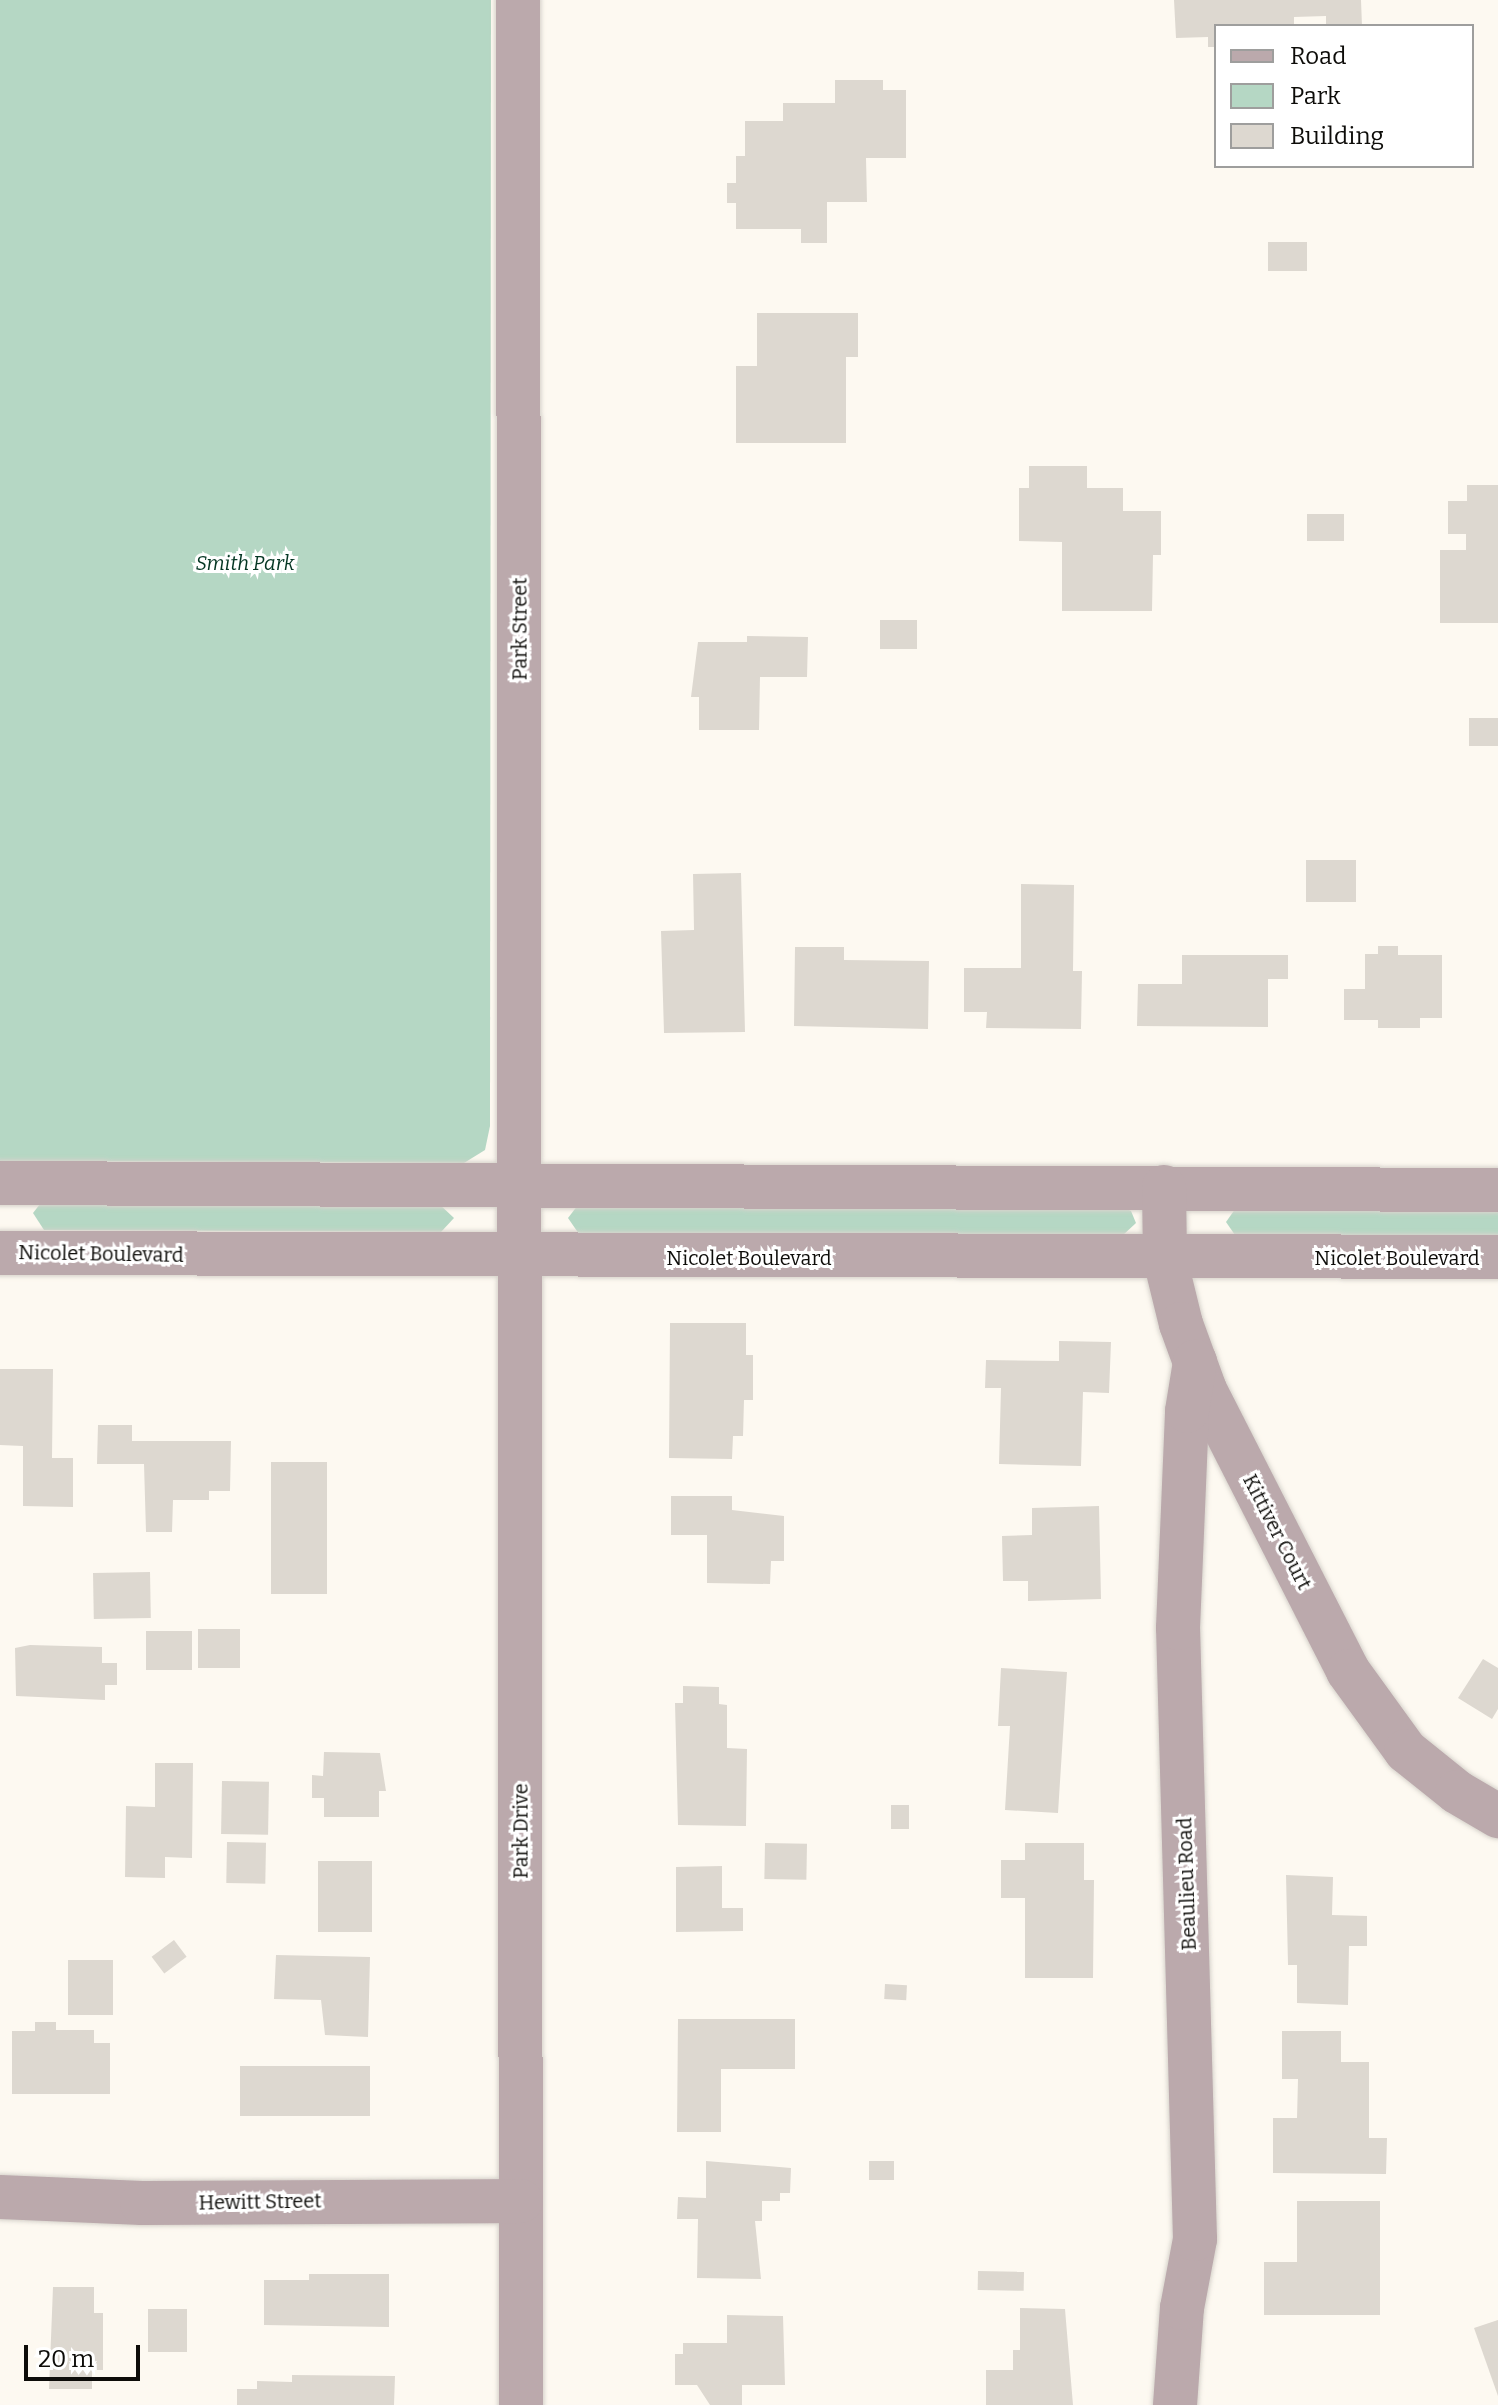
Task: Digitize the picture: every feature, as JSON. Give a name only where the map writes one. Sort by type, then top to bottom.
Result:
[{"type":"street","name":"Park Street","points":[[518,0],[520,1257]]},
{"type":"street","points":[[0,1183],[1498,1190]]},
{"type":"street","name":"Kittiver Court","points":[[1164,1187],[1165,1259],[1195,1362],[1364,1700],[1430,1773],[1498,1816]]},
{"type":"street","name":"Nicolet Boulevard","points":[[0,1253],[1165,1259],[1498,1257]]},
{"type":"street","name":"Park Drive","points":[[520,1257],[521,2405]]},
{"type":"street","name":"Beaulieu Road","points":[[1175,2405],[1182,2308],[1195,2239],[1178,1628],[1187,1411],[1195,1362]]},
{"type":"street","name":"Hewitt Street","points":[[0,2197],[142,2203],[521,2201]]},
{"type":"green space","name":"Smith Park","points":[[0,0],[491,0],[490,1126],[485,1150],[464,1163],[0,1161]]},
{"type":"green space","points":[[44,1199],[438,1203],[454,1218],[441,1232],[44,1230],[33,1213]]},
{"type":"green space","points":[[578,1205],[1119,1205],[1131,1211],[1136,1223],[1122,1236],[579,1234],[568,1218]]},
{"type":"green space","points":[[1238,1205],[1498,1207],[1498,1237],[1235,1235],[1226,1222]]},
{"type":"building","points":[[1174,0],[1361,0],[1362,24],[1326,24],[1326,16],[1294,17],[1294,24],[1214,24],[1214,47],[1208,47],[1208,37],[1176,38]]},
{"type":"building","points":[[835,80],[883,80],[883,90],[906,90],[906,158],[866,158],[867,202],[827,202],[827,243],[801,243],[801,229],[736,229],[736,203],[727,203],[727,183],[736,183],[736,156],[745,156],[745,121],[783,121],[783,103],[835,103]]},
{"type":"building","points":[[1268,242],[1307,242],[1307,271],[1268,271]]},
{"type":"building","points":[[757,313],[858,313],[858,357],[846,357],[846,443],[736,443],[736,366],[757,366]]},
{"type":"building","points":[[1029,466],[1087,466],[1087,488],[1123,488],[1123,511],[1161,511],[1161,555],[1153,555],[1152,611],[1062,611],[1062,542],[1019,541],[1019,488],[1029,488]]},
{"type":"building","points":[[1467,485],[1498,485],[1498,623],[1440,623],[1440,550],[1466,550],[1466,534],[1448,534],[1448,501],[1467,501]]},
{"type":"building","points":[[1307,514],[1344,514],[1344,541],[1307,541]]},
{"type":"building","points":[[880,620],[917,620],[917,649],[880,649]]},
{"type":"building","points":[[747,636],[808,637],[807,677],[760,677],[759,730],[699,730],[699,697],[691,697],[698,642],[747,642]]},
{"type":"building","points":[[1469,718],[1498,718],[1498,746],[1469,746]]},
{"type":"building","points":[[1306,860],[1356,860],[1356,902],[1306,902]]},
{"type":"building","points":[[741,873],[745,1032],[664,1033],[661,931],[694,930],[693,874]]},
{"type":"building","points":[[1021,884],[1074,885],[1073,971],[1082,971],[1081,1029],[986,1028],[987,1012],[964,1012],[964,968],[1021,968]]},
{"type":"building","points":[[1378,946],[1398,946],[1398,955],[1442,955],[1442,1018],[1420,1018],[1420,1028],[1378,1028],[1378,1020],[1344,1020],[1344,989],[1365,989],[1365,954],[1378,954]]},
{"type":"building","points":[[795,947],[844,947],[844,960],[929,961],[928,1029],[794,1026]]},
{"type":"building","points":[[1182,955],[1288,955],[1288,979],[1268,979],[1268,1027],[1137,1026],[1138,984],[1182,984]]},
{"type":"building","points":[[670,1323],[746,1323],[746,1355],[753,1355],[753,1400],[744,1400],[743,1436],[733,1436],[732,1459],[669,1458]]},
{"type":"building","points":[[1059,1341],[1111,1342],[1109,1393],[1083,1392],[1081,1466],[999,1464],[1001,1388],[985,1388],[986,1360],[1059,1361]]},
{"type":"building","points":[[0,1369],[53,1369],[52,1458],[73,1458],[73,1507],[23,1506],[23,1446],[0,1445]]},
{"type":"building","points":[[98,1425],[132,1425],[132,1441],[231,1441],[230,1491],[209,1491],[209,1500],[173,1500],[172,1532],[146,1532],[144,1464],[97,1464]]},
{"type":"building","points":[[271,1462],[327,1462],[327,1594],[271,1594]]},
{"type":"building","points":[[671,1496],[732,1496],[732,1510],[784,1516],[784,1561],[771,1561],[770,1584],[707,1583],[707,1535],[671,1535]]},
{"type":"building","points":[[1099,1506],[1101,1599],[1028,1601],[1028,1581],[1003,1581],[1002,1536],[1032,1535],[1032,1508]]},
{"type":"building","points":[[150,1572],[151,1618],[94,1619],[93,1573]]},
{"type":"building","points":[[198,1629],[240,1629],[240,1668],[198,1668]]},
{"type":"building","points":[[146,1631],[192,1631],[192,1670],[146,1670]]},
{"type":"building","points":[[30,1645],[102,1647],[102,1663],[117,1663],[117,1685],[105,1685],[105,1700],[16,1696],[15,1648]]},
{"type":"building","points":[[1483,1659],[1498,1668],[1498,1709],[1492,1719],[1458,1698]]},
{"type":"building","points":[[1001,1668],[1067,1672],[1058,1813],[1005,1810],[1010,1726],[998,1726]]},
{"type":"building","points":[[683,1686],[719,1687],[719,1704],[727,1705],[727,1748],[747,1749],[746,1826],[678,1825],[675,1703],[683,1703]]},
{"type":"building","points":[[324,1752],[380,1753],[386,1791],[379,1791],[379,1817],[324,1817],[324,1798],[312,1798],[312,1775],[323,1776]]},
{"type":"building","points":[[155,1763],[193,1763],[192,1858],[165,1857],[165,1878],[125,1877],[126,1806],[155,1807]]},
{"type":"building","points":[[222,1781],[269,1782],[268,1835],[221,1834]]},
{"type":"building","points":[[891,1805],[909,1805],[909,1829],[891,1829]]},
{"type":"building","points":[[227,1842],[266,1843],[265,1884],[226,1883]]},
{"type":"building","points":[[765,1843],[807,1844],[806,1880],[764,1879]]},
{"type":"building","points":[[1025,1843],[1084,1843],[1084,1880],[1094,1880],[1093,1978],[1025,1978],[1025,1898],[1001,1898],[1001,1860],[1025,1860]]},
{"type":"building","points":[[318,1861],[372,1861],[372,1932],[318,1932]]},
{"type":"building","points":[[722,1866],[722,1908],[743,1908],[743,1931],[676,1932],[676,1867]]},
{"type":"building","points":[[1286,1875],[1333,1877],[1332,1915],[1367,1916],[1367,1946],[1349,1946],[1348,2005],[1297,2003],[1297,1965],[1288,1965]]},
{"type":"building","points":[[174,1940],[187,1957],[164,1974],[152,1957]]},
{"type":"building","points":[[276,1955],[370,1957],[368,2037],[325,2035],[321,2000],[274,1999]]},
{"type":"building","points":[[68,1960],[113,1960],[113,2015],[68,2015]]},
{"type":"building","points":[[885,1984],[907,1985],[906,2000],[884,1999]]},
{"type":"building","points":[[678,2019],[795,2019],[795,2069],[721,2069],[721,2132],[677,2132]]},
{"type":"building","points":[[35,2022],[56,2022],[56,2030],[94,2030],[94,2043],[110,2043],[110,2094],[12,2094],[12,2031],[35,2031]]},
{"type":"building","points":[[1282,2031],[1341,2031],[1341,2062],[1369,2062],[1369,2138],[1387,2138],[1386,2174],[1273,2173],[1273,2118],[1297,2118],[1298,2079],[1282,2079]]},
{"type":"building","points":[[240,2066],[370,2066],[370,2116],[240,2116]]},
{"type":"building","points":[[706,2161],[791,2168],[790,2193],[780,2193],[780,2201],[762,2201],[762,2221],[755,2221],[761,2279],[697,2278],[698,2219],[677,2219],[678,2197],[706,2198]]},
{"type":"building","points":[[869,2161],[894,2161],[894,2180],[869,2180]]},
{"type":"building","points":[[1297,2201],[1380,2201],[1380,2315],[1264,2315],[1264,2262],[1297,2262]]},
{"type":"building","points":[[978,2271],[1024,2272],[1024,2291],[978,2290]]},
{"type":"building","points":[[309,2274],[389,2274],[389,2327],[264,2325],[264,2280],[309,2280]]},
{"type":"building","points":[[53,2287],[94,2287],[94,2313],[103,2313],[103,2370],[92,2370],[92,2389],[49,2389]]},
{"type":"building","points":[[1020,2308],[1065,2309],[1073,2405],[986,2405],[986,2370],[1013,2370],[1013,2350],[1020,2350]]},
{"type":"building","points":[[148,2309],[187,2309],[187,2352],[148,2352]]},
{"type":"building","points":[[727,2315],[783,2316],[785,2385],[742,2385],[742,2405],[710,2405],[697,2385],[675,2385],[675,2354],[683,2354],[683,2343],[727,2343]]},
{"type":"building","points":[[1498,2320],[1498,2396],[1474,2328]]},
{"type":"building","points":[[292,2375],[395,2376],[394,2405],[237,2405],[237,2389],[257,2389],[257,2381],[292,2382]]}]
